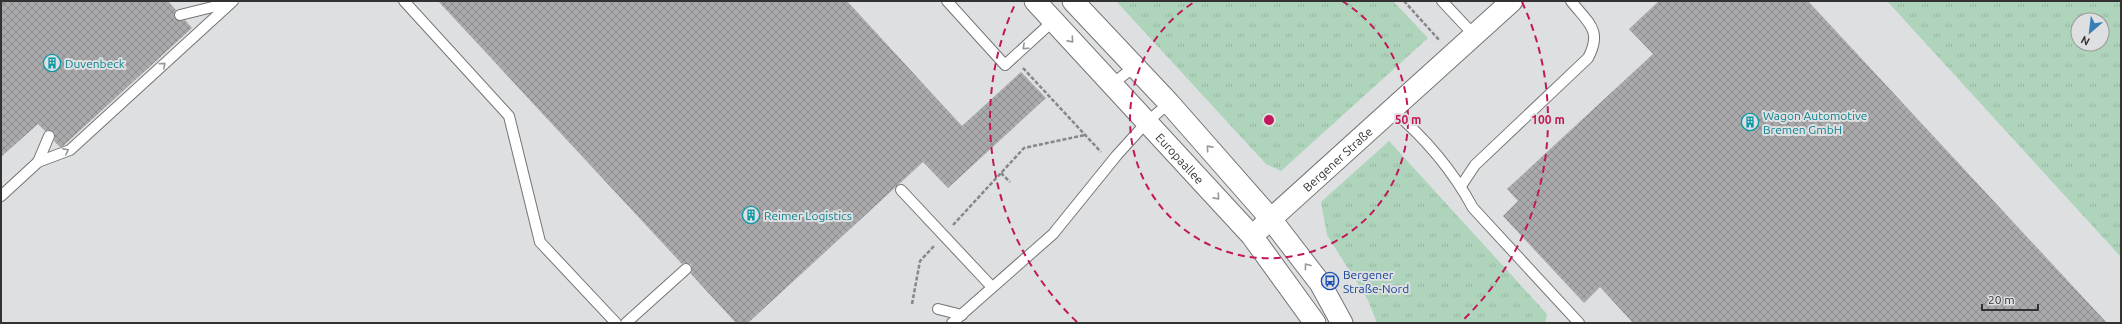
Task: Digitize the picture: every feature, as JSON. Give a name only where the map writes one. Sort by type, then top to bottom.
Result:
[{"type":"street","name":"Europaallee","points":[[1036,1],[1111,85],[1252,236],[1315,323]]},
{"type":"street","points":[[1073,1],[1169,103],[1270,218],[1320,283],[1342,323]]},
{"type":"street","name":"Bergener Straße","points":[[1252,236],[1270,218],[1512,1]]},
{"type":"lane","points":[[404,1],[509,116],[540,242],[616,323]]},
{"type":"lane","points":[[947,1],[1004,65],[1054,21]]},
{"type":"lane","points":[[1442,1],[1474,35]]},
{"type":"lane","points":[[1461,186],[1475,165],[1588,58],[1594,48],[1596,36],[1571,1]]},
{"type":"lane","points":[[180,15],[232,2]]},
{"type":"lane","points":[[1,196],[38,162],[70,150],[232,2]]},
{"type":"lane","points":[[1111,85],[1134,67]]},
{"type":"lane","points":[[952,323],[1053,234],[1111,162],[1146,123],[1169,103]]},
{"type":"lane","points":[[1392,110],[1413,127],[1461,186],[1473,208],[1579,323]]},
{"type":"lane","points":[[38,162],[49,136]]},
{"type":"lane","points":[[901,190],[992,287]]},
{"type":"lane","points":[[626,323],[686,269]]},
{"type":"lane","points":[[938,309],[962,315]]},
{"type":"path","points":[[1404,1],[1453,55]]},
{"type":"path","points":[[1013,57],[1111,162]]},
{"type":"path","points":[[912,304],[920,261],[1024,148],[1085,135]]},
{"type":"path","points":[[1001,174],[1010,182]]},
{"type":"green space","points":[[1116,1],[1393,1],[1428,38],[1281,171],[1266,164]]},
{"type":"green space","points":[[1887,1],[2121,1],[2121,257]]},
{"type":"green space","points":[[1389,141],[1547,314],[1545,323],[1377,323],[1368,300],[1327,235],[1321,202]]},
{"type":"building","name":"Duvenbeck","points":[[1,1],[168,1],[176,10],[174,14],[175,19],[179,21],[185,20],[192,28],[63,146],[60,147],[54,141],[54,132],[49,130],[45,131],[38,124],[1,157]]},
{"type":"building","name":"Reimer Logistics","points":[[438,1],[847,1],[962,126],[1021,72],[1046,98],[948,188],[923,162],[748,323],[736,323],[691,274],[691,264],[682,264]]},
{"type":"building","name":"Wagon Automotive Bremen GmbH","points":[[1659,1],[1808,1],[2107,323],[1633,323],[1600,287],[1584,303],[1503,216],[1518,201],[1507,189],[1653,54],[1629,29]]},
{"type":"place","name":"Duvenbeck","points":[[52,63]]},
{"type":"place","name":"Wagon Automotive Bremen GmbH","points":[[1750,122]]},
{"type":"place","name":"Reimer Logistics","points":[[751,215]]},
{"type":"place","name":"Bergener Straße-Nord","points":[[1330,281]]}]
